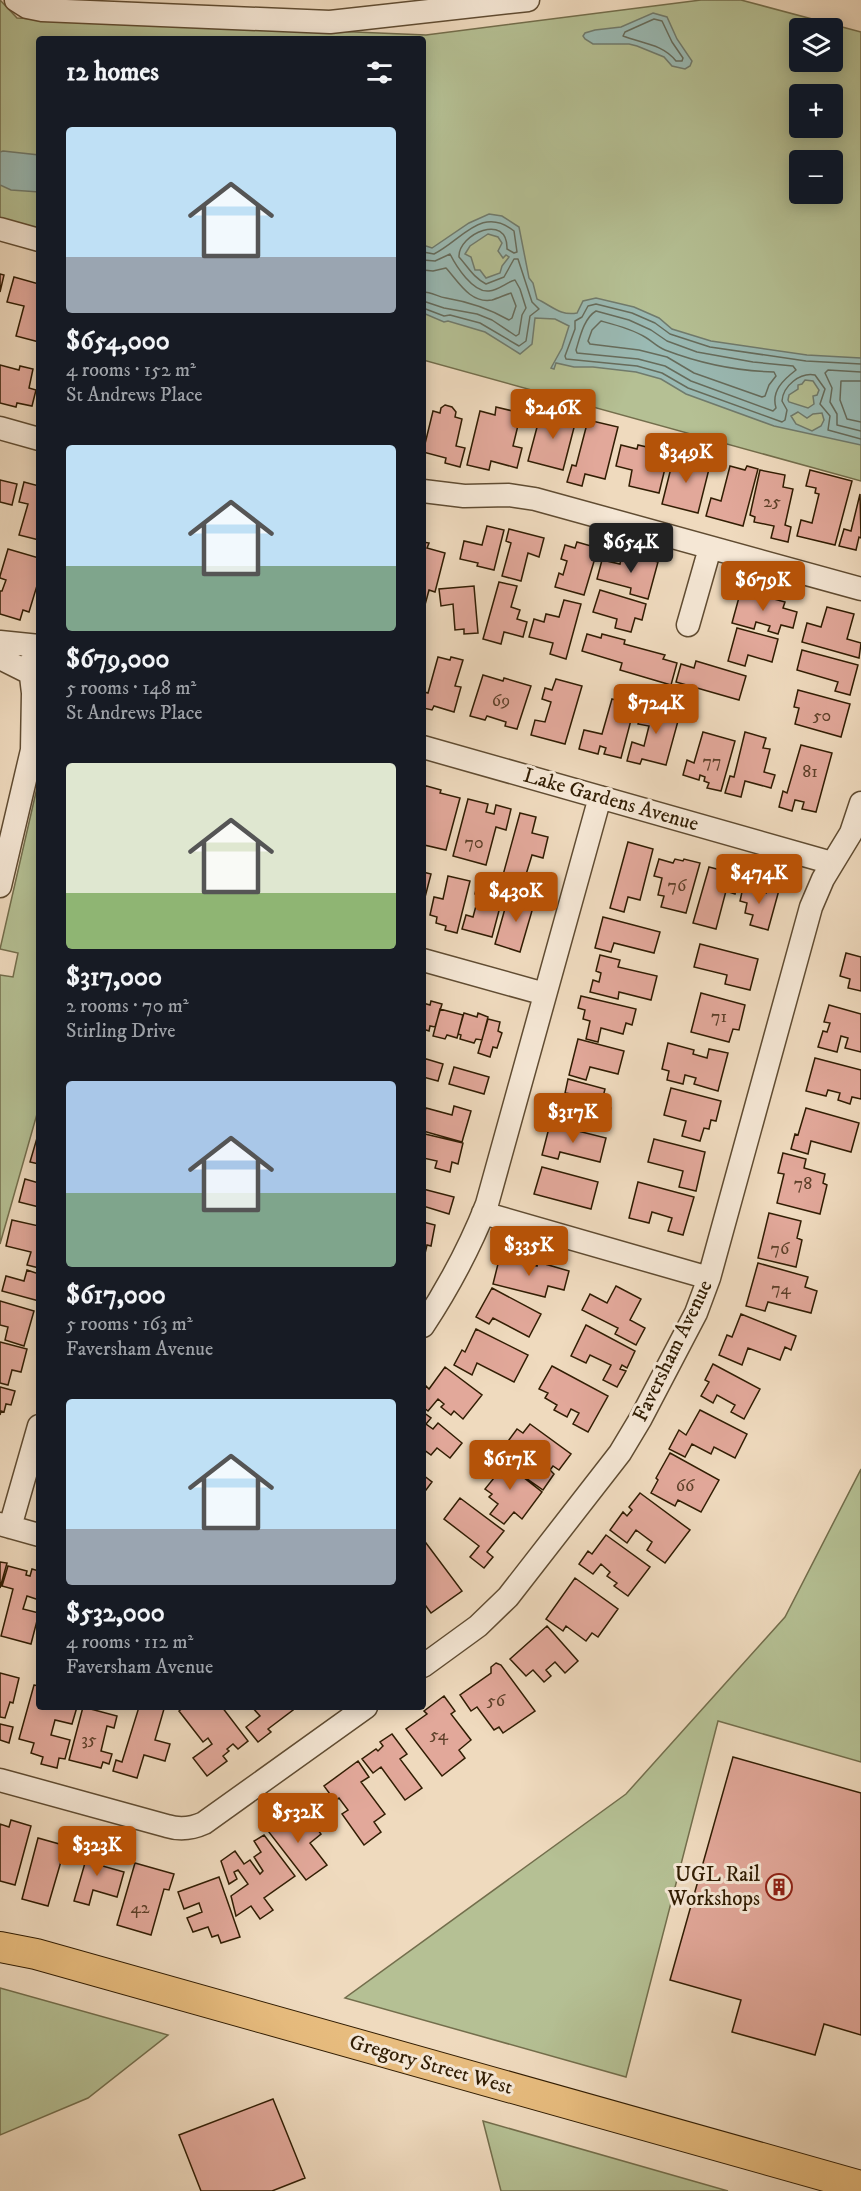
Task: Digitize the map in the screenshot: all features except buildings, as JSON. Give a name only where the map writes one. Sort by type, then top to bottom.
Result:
[{"type":"main road","name":"Gregory Street West","points":[[0,1947],[36,1954],[861,2186]]},
{"type":"street","points":[[16,0],[27,7],[42,10],[330,22],[528,0]]},
{"type":"street","points":[[0,229],[36,239]]},
{"type":"street","points":[[0,428],[36,438]]},
{"type":"street","points":[[426,491],[482,497]]},
{"type":"street","points":[[426,505],[509,495],[535,499],[861,589]]},
{"type":"street","points":[[688,625],[710,548]]},
{"type":"street","points":[[0,642],[36,647]]},
{"type":"street","points":[[0,886],[4,852],[35,742],[34,678],[31,661],[36,652]]},
{"type":"street","points":[[0,658],[34,678]]},
{"type":"street","name":"Lake Gardens Avenue","points":[[426,748],[832,863]]},
{"type":"street","points":[[426,1321],[471,1242],[483,1213],[600,797]]},
{"type":"street","name":"Faversham Avenue","points":[[426,1664],[478,1626],[503,1602],[620,1453],[696,1313],[709,1278],[808,915],[818,888],[848,839],[861,803]]},
{"type":"street","points":[[426,961],[545,994]]},
{"type":"street","points":[[483,1213],[709,1278]]},
{"type":"street","points":[[36,1435],[5,1525],[36,1534]]},
{"type":"street","points":[[0,1780],[167,1826],[182,1829],[193,1827],[204,1823],[362,1710]]},
{"type":"green space","points":[[0,0],[17,18],[426,35],[701,0],[741,0],[808,18],[789,18],[789,72],[843,72],[843,27],[861,32],[861,481],[426,361],[426,36],[36,36],[36,229],[0,219]]},
{"type":"green space","points":[[36,792],[36,1118],[0,1244],[0,975],[13,977],[18,953],[0,949]]},
{"type":"green space","points":[[861,1469],[861,1762],[718,1721],[626,2077],[345,1998],[626,1794],[785,1617]]},
{"type":"green space","points":[[0,1988],[168,2035],[88,2098],[0,2135]]},
{"type":"green space","points":[[483,2121],[728,2191],[501,2191]]},
{"type":"water","points":[[653,13],[667,17],[677,39],[692,61],[690,66],[685,69],[672,66],[664,57],[629,44],[593,44],[583,36],[595,30],[621,27]]},
{"type":"water","points":[[0,152],[36,155],[36,192],[11,190],[0,185]]},
{"type":"water","points":[[489,214],[502,216],[519,227],[529,278],[533,283],[537,299],[561,312],[577,313],[583,301],[596,298],[634,307],[659,318],[672,329],[711,341],[807,355],[861,358],[861,445],[774,426],[686,394],[661,379],[636,372],[574,367],[556,363],[554,369],[551,368],[562,348],[569,326],[555,319],[535,318],[532,344],[520,354],[485,332],[448,321],[444,322],[426,314],[426,246],[432,248],[469,223]],"holes":[[[488,234],[498,237],[502,243],[498,251],[503,258],[506,255],[509,257],[500,273],[486,278],[480,270],[475,270],[471,257],[465,254],[470,246]],[[805,380],[813,381],[819,390],[817,395],[813,396],[814,404],[808,408],[788,400],[789,395]],[[798,412],[807,418],[813,414],[822,413],[824,420],[821,426],[812,431],[796,424],[791,416]]]},
{"type":"place","name":"UGL Rail Workshops","points":[[779,1887]]}]
